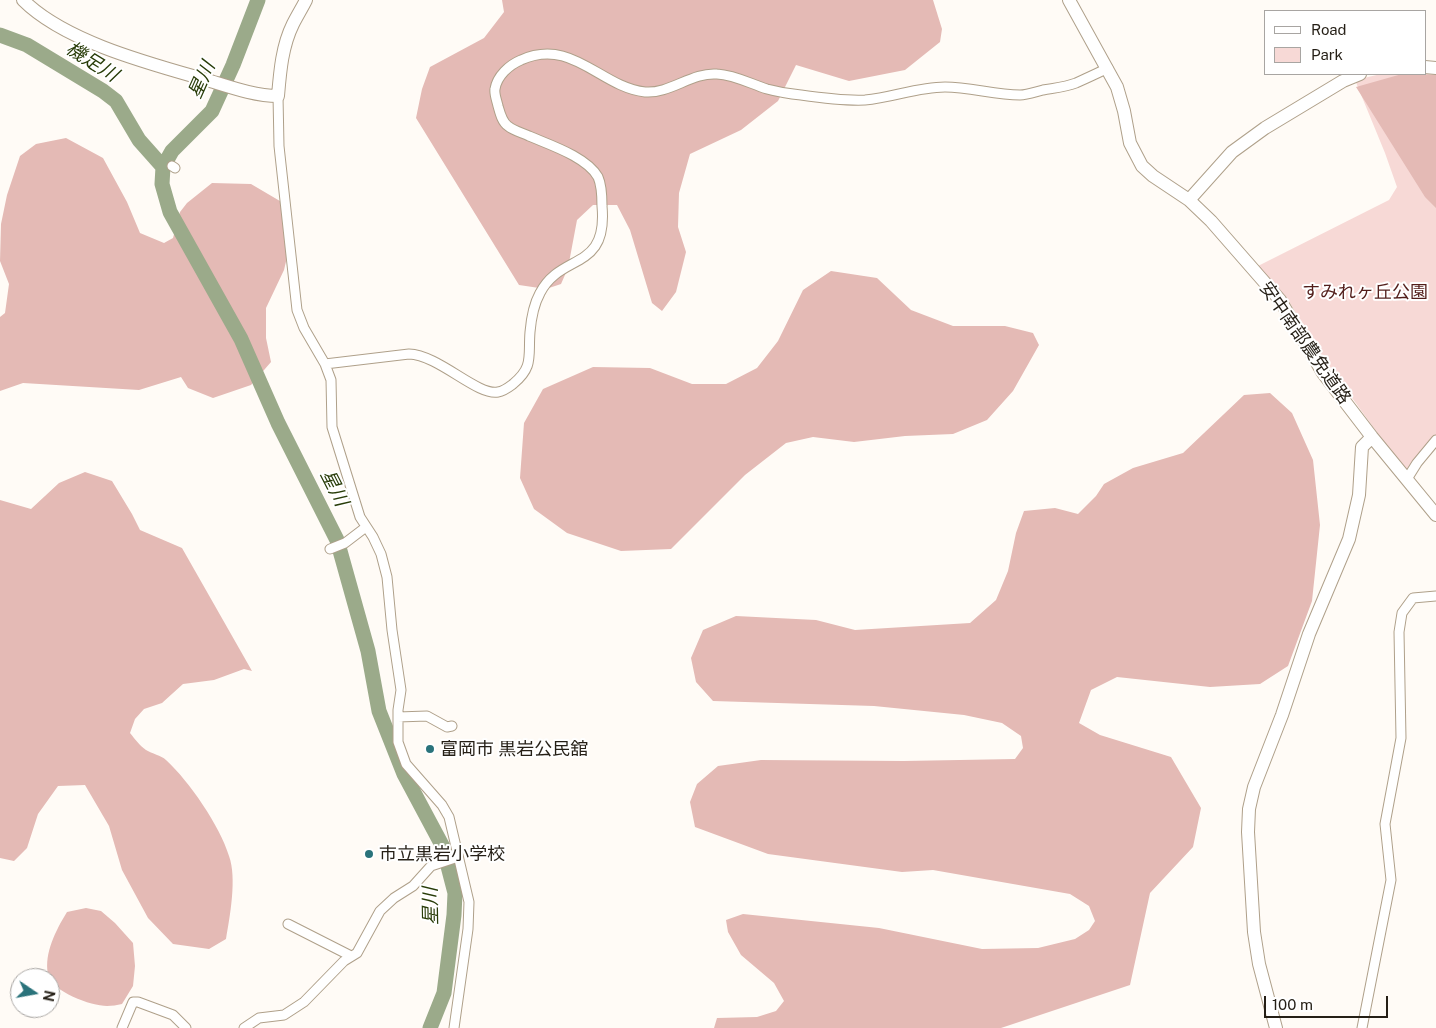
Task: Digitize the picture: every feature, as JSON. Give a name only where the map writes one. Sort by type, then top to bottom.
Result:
[{"type":"street","points":[[23,0],[54,25],[108,49],[155,66],[233,88],[268,96],[278,96]]},
{"type":"street","points":[[306,0],[292,25],[281,63],[278,96],[279,146],[297,310],[304,328],[325,364],[331,380],[332,427],[360,517],[381,554],[387,576],[392,630],[401,690],[398,742],[406,764],[442,805],[449,817],[457,857],[470,902],[454,1028]]},
{"type":"street","name":"安中南部農免道路","points":[[1069,0],[1117,87],[1130,143],[1142,166],[1153,176],[1189,200],[1211,221],[1280,300],[1323,373],[1372,437],[1436,515]]},
{"type":"street","points":[[325,364],[420,354],[435,360],[483,390],[496,393],[508,388],[524,375],[530,359],[530,332],[535,306],[540,293],[550,278],[559,270],[582,259],[592,251],[600,238],[603,216],[602,193],[598,178],[588,165],[568,153],[506,125],[500,113],[495,89],[500,76],[511,64],[524,58],[540,54],[555,54],[573,59],[627,87],[643,92],[653,92],[700,75],[716,73],[730,75],[770,90],[801,96],[865,100],[912,90],[946,86],[993,93],[1024,95],[1074,84],[1108,68]]},
{"type":"street","points":[[1189,200],[1232,152],[1265,128],[1343,81],[1358,75]]},
{"type":"street","points":[[1276,1028],[1259,964],[1254,932],[1248,832],[1249,808],[1254,787],[1282,714],[1309,634],[1349,539],[1359,494],[1362,447],[1372,437]]},
{"type":"street","points":[[1407,479],[1436,440]]},
{"type":"street","points":[[330,548],[345,543],[366,527]]},
{"type":"street","points":[[1362,1028],[1391,880],[1385,824],[1401,738],[1399,632],[1402,613],[1413,598],[1436,596]]},
{"type":"street","points":[[398,717],[428,716],[447,726],[452,726]]},
{"type":"street","points":[[244,1028],[259,1018],[284,1015],[304,1002],[344,961],[356,953],[380,910],[413,886],[431,866],[457,857]]},
{"type":"street","points":[[288,924],[351,956]]},
{"type":"street","points":[[122,1028],[133,1002],[138,1002],[173,1015],[186,1028]]},
{"type":"green space","name":"すみれヶ丘公園","points":[[1426,72],[1436,73],[1436,435],[1408,470],[1404,470],[1319,352],[1287,298],[1258,266],[1389,200],[1397,187],[1355,80],[1377,75],[1426,75]]},
{"type":"shaded area","points":[[502,0],[933,0],[942,29],[940,42],[905,70],[849,81],[796,65],[778,101],[741,130],[690,154],[679,193],[678,227],[686,252],[676,292],[662,311],[652,303],[630,230],[617,205],[593,205],[577,220],[568,268],[561,284],[546,289],[519,285],[416,118],[422,89],[430,67],[484,38],[504,12]]},
{"type":"shaded area","points":[[1398,75],[1436,75],[1436,208],[1425,197],[1356,87]]},
{"type":"shaded area","points":[[66,138],[103,158],[127,202],[140,233],[164,243],[173,238],[180,212],[187,203],[212,183],[251,184],[285,204],[293,232],[284,270],[266,308],[266,338],[271,362],[251,385],[213,398],[188,388],[181,377],[139,390],[23,383],[0,391],[0,317],[5,313],[9,284],[0,261],[1,224],[7,195],[20,156],[36,144]]},
{"type":"shaded area","points":[[831,271],[877,278],[911,310],[953,326],[1005,326],[1033,333],[1039,345],[1013,391],[987,420],[953,434],[905,436],[854,442],[813,437],[786,443],[745,475],[671,549],[621,551],[567,533],[534,509],[520,478],[524,423],[543,389],[593,367],[650,368],[692,384],[726,384],[757,368],[778,341],[803,290]]},
{"type":"shaded area","points":[[1270,393],[1292,413],[1313,460],[1320,525],[1312,601],[1288,666],[1260,684],[1210,687],[1117,677],[1091,690],[1079,723],[1100,735],[1171,757],[1201,808],[1193,847],[1150,893],[1130,985],[1001,1028],[714,1028],[717,1018],[757,1017],[776,1011],[784,1001],[774,983],[741,955],[728,932],[726,920],[743,914],[879,928],[982,949],[1038,948],[1075,939],[1089,930],[1095,921],[1089,906],[1070,894],[933,870],[902,872],[768,854],[695,827],[690,802],[697,784],[718,766],[761,760],[904,761],[1015,759],[1023,748],[1021,736],[1002,723],[964,715],[874,706],[713,701],[696,682],[691,658],[703,630],[736,616],[816,620],[855,630],[970,623],[996,600],[1008,571],[1016,533],[1024,511],[1055,508],[1078,514],[1096,496],[1104,484],[1133,468],[1183,453],[1244,395]]},
{"type":"shaded area","points":[[85,472],[112,481],[140,530],[182,548],[252,671],[244,669],[214,680],[183,684],[162,703],[144,709],[135,719],[130,733],[144,748],[162,757],[175,769],[203,805],[225,844],[232,875],[231,908],[226,939],[209,949],[173,944],[148,918],[122,870],[109,826],[85,785],[58,786],[38,814],[27,848],[14,861],[0,858],[0,500],[31,509],[59,483]]},
{"type":"shaded area","points":[[86,908],[101,911],[133,943],[135,966],[133,986],[122,1004],[107,1006],[92,1004],[73,997],[60,989],[60,968],[47,968],[49,950],[67,912]]},
{"type":"waterway","name":"星川","points":[[258,0],[233,65],[212,111],[172,151],[163,167],[162,184],[170,212],[241,339],[278,423],[337,540],[368,651],[379,711],[404,774],[443,847],[455,893],[454,915],[444,993],[430,1028]]},
{"type":"waterway","name":"機足川","points":[[0,35],[27,45],[103,91],[116,101],[139,140],[163,167]]},
{"type":"place","name":"富岡市 黒岩公民舘","points":[[430,749]]},
{"type":"place","name":"市立黒岩小学校","points":[[369,854]]}]
